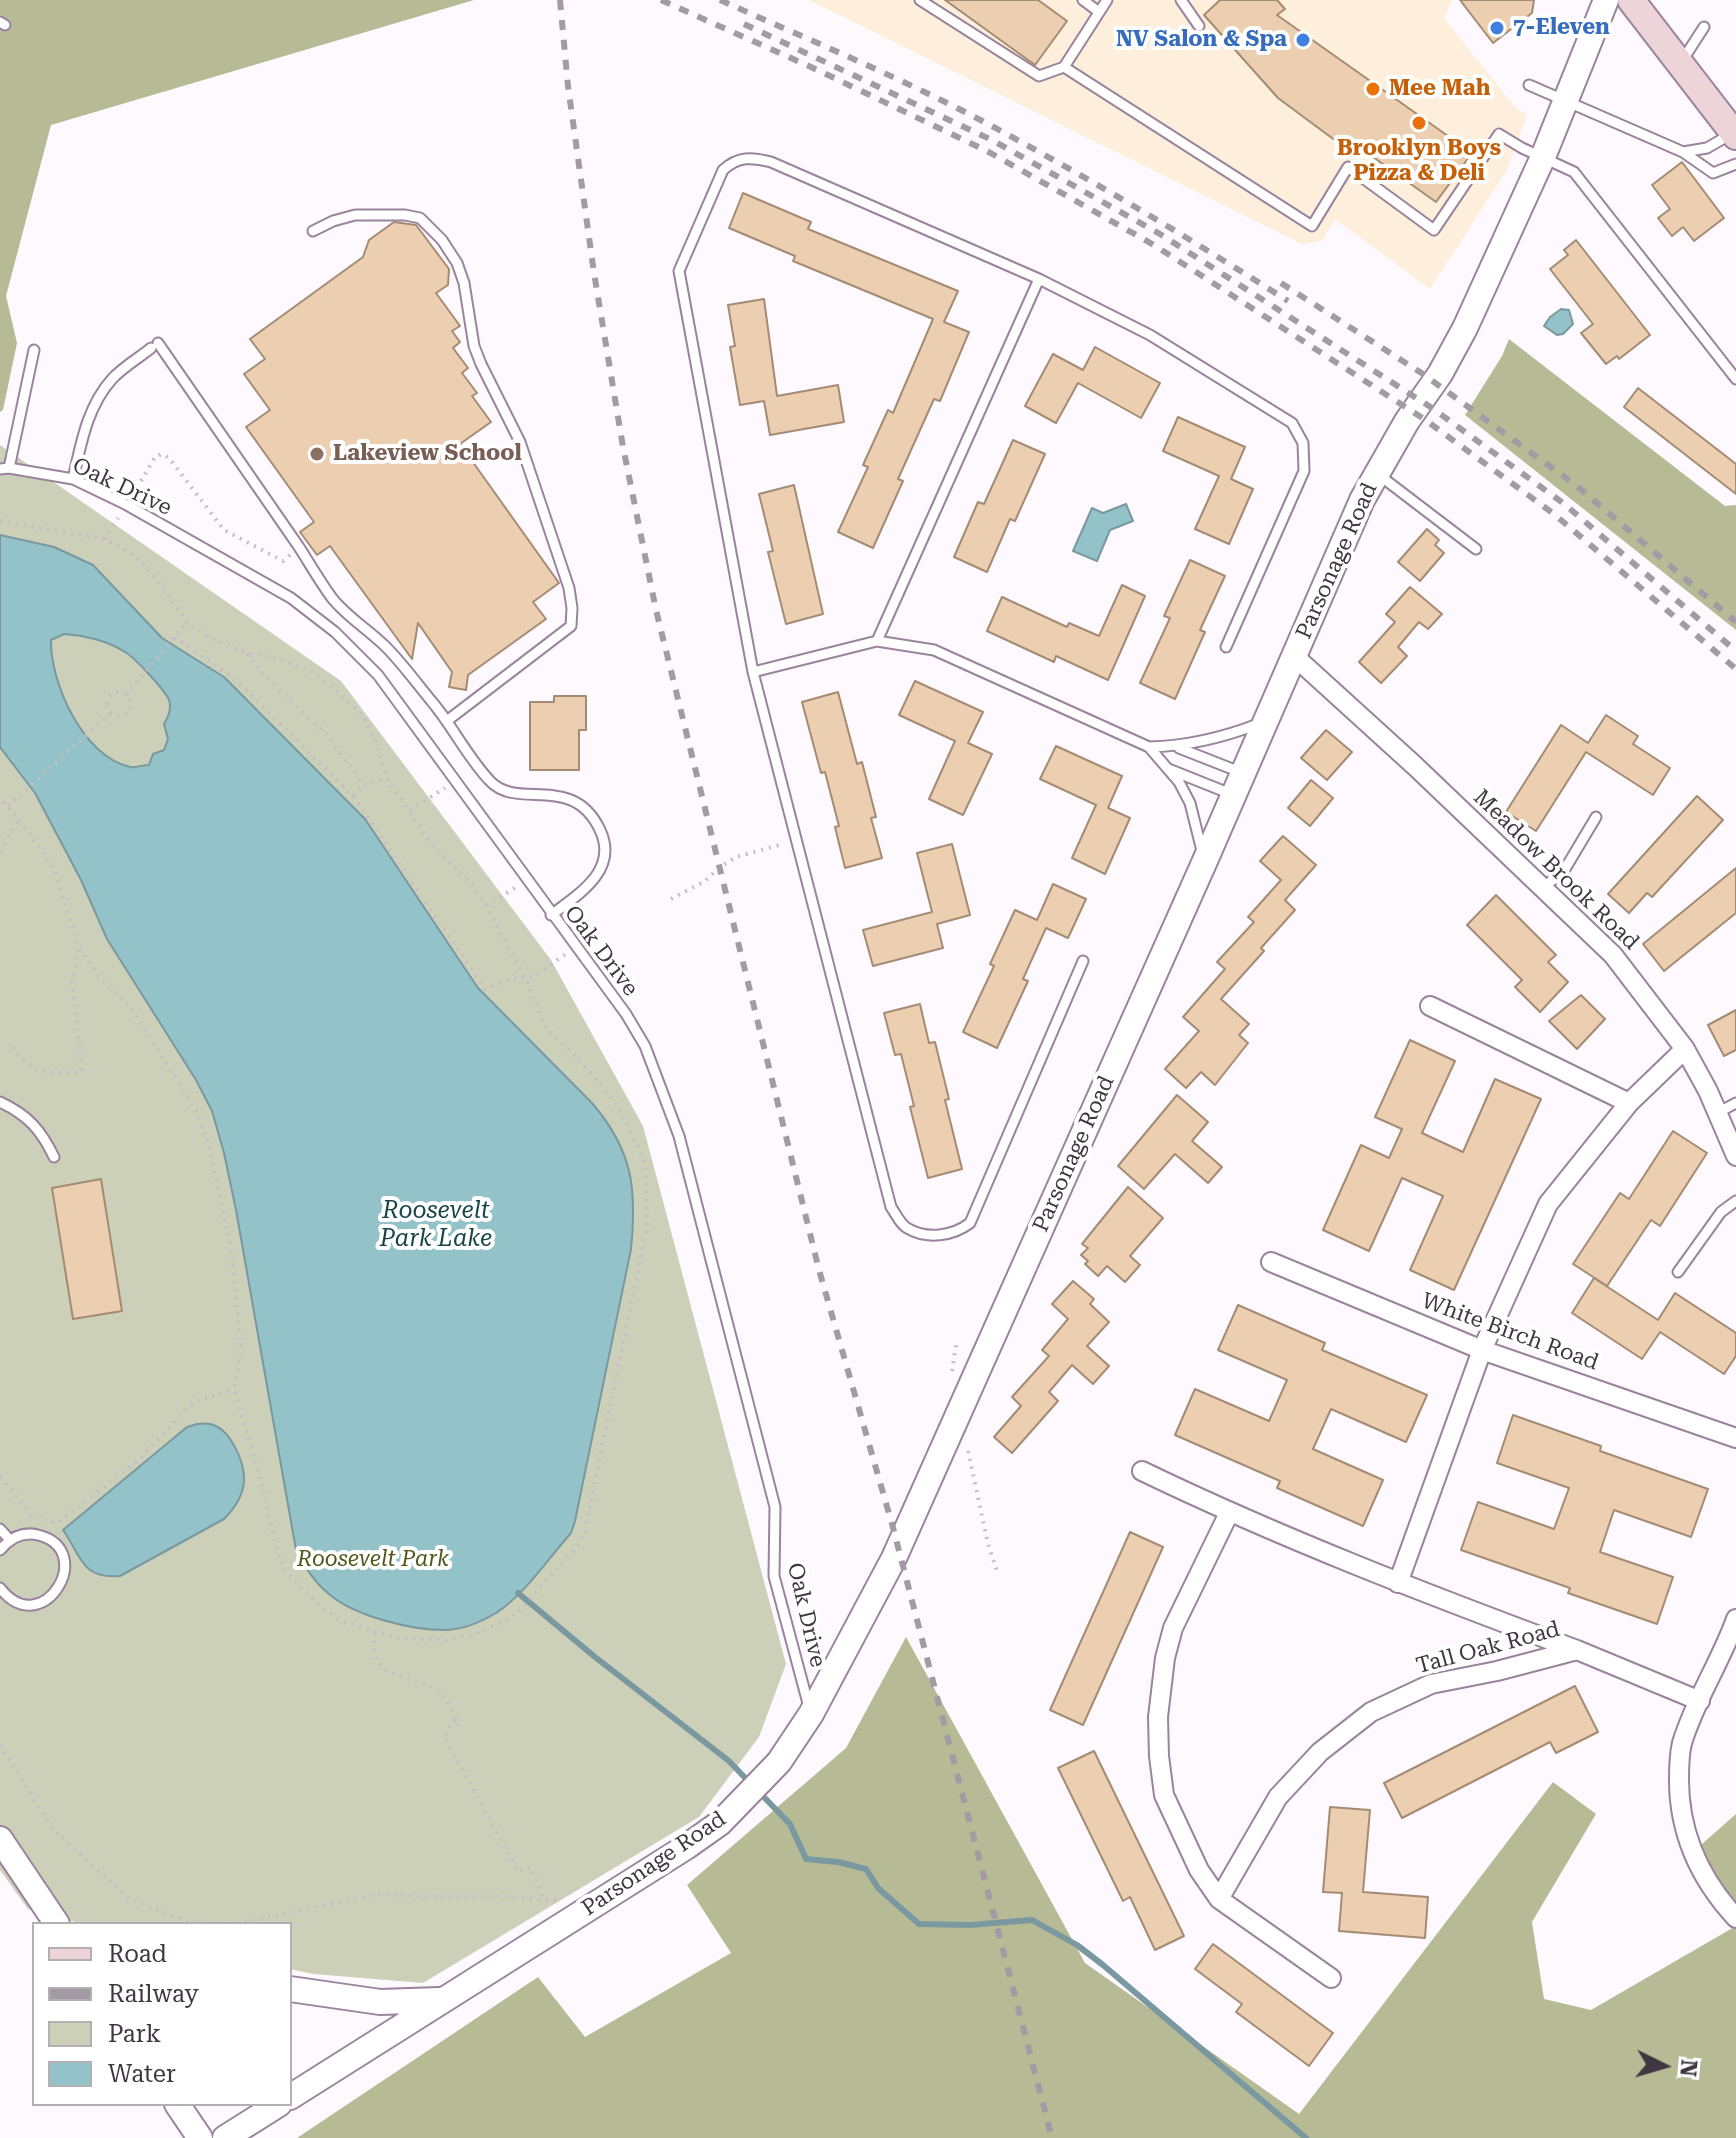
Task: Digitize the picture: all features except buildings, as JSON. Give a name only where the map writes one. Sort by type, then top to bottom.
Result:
[{"type":"main road","points":[[1631,0],[1735,134]]},
{"type":"street","name":"Parsonage Road","points":[[292,2096],[720,1823],[764,1780],[811,1714],[899,1547],[1362,500],[1465,328],[1543,157],[1606,0]]},
{"type":"street","name":"Meadow Brook Road","points":[[1294,656],[1415,766],[1613,955],[1685,1049],[1736,1156]]},
{"type":"street","points":[[1430,1006],[1629,1103]]},
{"type":"street","points":[[1398,1583],[1482,1350],[1548,1204],[1629,1103],[1685,1049]]},
{"type":"street","name":"White Birch Road","points":[[1271,1262],[1482,1350],[1736,1438]]},
{"type":"street","name":"Tall Oak Road","points":[[1142,1471],[1229,1513],[1398,1583],[1577,1650],[1700,1701]]},
{"type":"street","points":[[1229,1513],[1173,1628],[1162,1673],[1158,1717],[1164,1795],[1199,1870],[1219,1899],[1331,1978]]},
{"type":"street","points":[[1736,1619],[1682,1743],[1679,1761],[1682,1820],[1696,1864],[1736,1918]]},
{"type":"street","name":"Tall Oak Road","points":[[1219,1899],[1278,1797],[1320,1752],[1371,1712],[1431,1684],[1577,1650]]},
{"type":"street","points":[[0,1839],[56,1922]]},
{"type":"street","points":[[292,1989],[380,2002],[445,1999]]},
{"type":"street","points":[[178,2106],[200,2138]]},
{"type":"street","points":[[225,2138],[276,2106]]},
{"type":"lane","points":[[920,0],[1039,76],[1064,67],[1107,0]]},
{"type":"lane","points":[[1083,0],[1099,12]]},
{"type":"lane","points":[[1181,0],[1199,26]]},
{"type":"lane","points":[[1680,64],[1704,27]]},
{"type":"lane","points":[[1064,67],[1312,226],[1348,167],[1434,230],[1499,134],[1574,172],[1736,379]]},
{"type":"lane","points":[[1529,85],[1683,152],[1713,173],[1736,164]]},
{"type":"lane","points":[[1683,152],[1707,148],[1735,134]]},
{"type":"lane","points":[[1083,961],[970,1223],[960,1231],[936,1235],[921,1234],[905,1227],[891,1207],[753,672],[679,271],[723,170],[732,161],[743,158],[771,162],[1039,279],[1150,335],[1292,423],[1299,432],[1305,457],[1299,485],[1226,647]]},
{"type":"lane","points":[[313,231],[355,215],[405,215],[420,218],[442,240],[457,263],[464,283],[474,346],[520,442],[569,588],[571,626],[448,720]]},
{"type":"lane","points":[[877,641],[1039,279]]},
{"type":"lane","points":[[73,479],[86,426],[96,402],[113,378],[155,345],[333,599],[386,647],[448,720],[491,782],[511,793],[556,795],[575,802],[588,812],[599,828],[604,850],[599,875],[551,915]]},
{"type":"lane","points":[[5,468],[34,350]]},
{"type":"lane","name":"Oak Drive","points":[[5,468],[73,479],[127,505],[291,598],[335,632],[378,675],[626,1014],[645,1046],[679,1136],[775,1507],[774,1576],[811,1714]]},
{"type":"lane","points":[[1376,473],[1476,549]]},
{"type":"lane","points":[[753,672],[877,641],[934,650],[1149,747],[1176,746],[1226,737],[1266,721]]},
{"type":"lane","points":[[1176,746],[1238,784]]},
{"type":"lane","points":[[1149,747],[1179,782],[1190,803],[1204,863]]},
{"type":"lane","points":[[1167,769],[1238,784]]},
{"type":"lane","points":[[1542,889],[1565,869],[1596,817]]},
{"type":"lane","points":[[0,1102],[41,1131],[54,1157]]},
{"type":"lane","points":[[1717,1113],[1736,1103]]},
{"type":"lane","points":[[1678,1272],[1721,1212],[1736,1201]]},
{"type":"lane","points":[[0,1529],[10,1540]]},
{"type":"lane","points":[[0,1550],[20,1535],[43,1536],[61,1552],[65,1575],[53,1596],[32,1605],[10,1599],[0,1588]]},
{"type":"path","points":[[137,488],[155,457],[162,454],[169,458],[224,530],[283,561],[299,548]]},
{"type":"path","points":[[104,539],[118,518]]},
{"type":"path","points":[[0,521],[104,539],[134,555],[187,622],[209,637],[245,652],[281,659],[314,673],[344,697],[363,716],[387,778],[430,842],[473,886],[486,906],[526,979],[544,1025],[593,1075],[618,1107],[645,1161],[647,1225],[585,1530],[577,1547],[559,1568],[520,1610],[505,1621],[477,1633],[447,1640],[396,1638],[340,1620],[285,1571],[234,1390],[241,1349],[231,1246],[208,1143],[197,1112],[130,1006],[99,977],[79,948],[55,871],[0,797]]},
{"type":"path","points":[[126,695],[187,622]]},
{"type":"path","points":[[175,637],[231,675],[353,796],[485,989],[508,980],[535,976],[575,948]]},
{"type":"path","points":[[245,652],[260,671],[325,733],[364,785]]},
{"type":"path","points":[[119,692],[126,695],[130,702],[128,712],[121,716],[111,713],[107,706],[109,698],[119,692]]},
{"type":"path","points":[[8,806],[111,713]]},
{"type":"path","points":[[353,796],[364,785],[387,778]]},
{"type":"path","points":[[410,810],[455,782]]},
{"type":"path","points":[[0,851],[19,819]]},
{"type":"path","points":[[671,899],[705,881],[736,857],[797,841]]},
{"type":"path","points":[[486,906],[526,880]]},
{"type":"path","points":[[13,1047],[22,1061],[37,1071],[82,1072],[72,981],[79,948]]},
{"type":"path","points":[[952,1371],[956,1345]]},
{"type":"path","points":[[0,1477],[34,1518],[58,1523],[142,1457],[186,1409],[201,1399],[234,1390]]},
{"type":"path","points":[[967,1445],[988,1544],[998,1574]]},
{"type":"path","points":[[375,1633],[373,1648],[377,1661],[386,1671],[435,1689],[447,1701],[460,1730]]},
{"type":"path","points":[[455,1720],[444,1736],[518,1871],[531,1867],[543,1899]]},
{"type":"path","points":[[0,1745],[53,1829],[129,1899],[187,1921],[199,1922]]},
{"type":"path","points":[[246,1922],[378,1894],[543,1899],[558,1900],[562,1906]]},
{"type":"shaded area","points":[[809,0],[1452,0],[1444,18],[1515,107],[1527,115],[1507,170],[1430,289],[1335,219],[1322,241],[1302,244]]},
{"type":"green space","points":[[0,0],[474,0],[51,125],[6,296],[17,343],[3,410],[0,412]]},
{"type":"green space","points":[[1509,339],[1725,506],[1736,505],[1736,630],[1465,415],[1502,356]]},
{"type":"green space","name":"Roosevelt Park","points":[[0,445],[341,681],[551,960],[643,1126],[786,1664],[759,1737],[699,1817],[423,1983],[292,1969],[292,1922],[76,1922],[28,1909],[0,1870]]},
{"type":"green space","points":[[906,1637],[1085,1963],[1299,2114],[1553,1782],[1596,1814],[1532,1922],[1544,1999],[1591,2010],[1736,1926],[1736,2138],[297,2138],[538,1977],[585,2037],[731,1953],[687,1885],[846,1748]]},
{"type":"green space","points":[[1736,1814],[1736,1913],[1694,1851]]},
{"type":"water","points":[[1561,309],[1569,310],[1573,324],[1563,334],[1557,335],[1544,326]]},
{"type":"water","points":[[1126,504],[1133,521],[1110,530],[1097,561],[1073,551],[1092,508],[1103,513]]},
{"type":"water","name":"Roosevelt Park Lake","points":[[0,535],[54,547],[93,565],[162,638],[224,677],[365,819],[478,988],[592,1103],[616,1138],[624,1154],[632,1189],[631,1249],[575,1521],[571,1533],[526,1586],[507,1605],[490,1616],[464,1627],[444,1630],[416,1627],[368,1615],[329,1594],[314,1579],[299,1556],[236,1210],[212,1111],[196,1080],[107,939],[81,880],[35,793],[0,747]],"holes":[[[64,634],[88,637],[125,652],[166,695],[170,703],[164,724],[168,739],[164,750],[153,754],[149,765],[130,767],[113,760],[98,749],[72,716],[52,657],[51,640]]]},
{"type":"water","points":[[197,1424],[217,1427],[235,1447],[244,1481],[235,1506],[224,1519],[120,1576],[97,1574],[90,1570],[63,1530],[187,1427]]},
{"type":"waterway","points":[[518,1593],[729,1761],[750,1783]]},
{"type":"waterway","points":[[758,1791],[790,1824],[806,1859],[866,1869],[878,1888],[919,1924],[970,1925],[1032,1920],[1077,1945],[1306,2138]]},
{"type":"railway","points":[[560,0],[568,86],[594,273],[623,447],[656,610],[819,1270],[892,1524],[1052,2138]]},
{"type":"railway","points":[[661,0],[987,151],[1154,245],[1424,419],[1554,514],[1736,669]]},
{"type":"railway","points":[[720,0],[897,79],[1001,131],[1146,213],[1288,301]]},
{"type":"railway","points":[[744,24],[992,140],[1160,234],[1432,408],[1563,503],[1736,651]]},
{"type":"railway","points":[[1281,283],[1423,374],[1577,486],[1736,622]]},
{"type":"place","name":"7-Eleven","points":[[1497,28]]},
{"type":"place","name":"NV Salon & Spa","points":[[1303,40]]},
{"type":"place","name":"Mee Mah","points":[[1373,89]]},
{"type":"place","name":"Brooklyn Boys Pizza & Deli","points":[[1419,123]]},
{"type":"place","name":"Lakeview School","points":[[317,454]]}]
